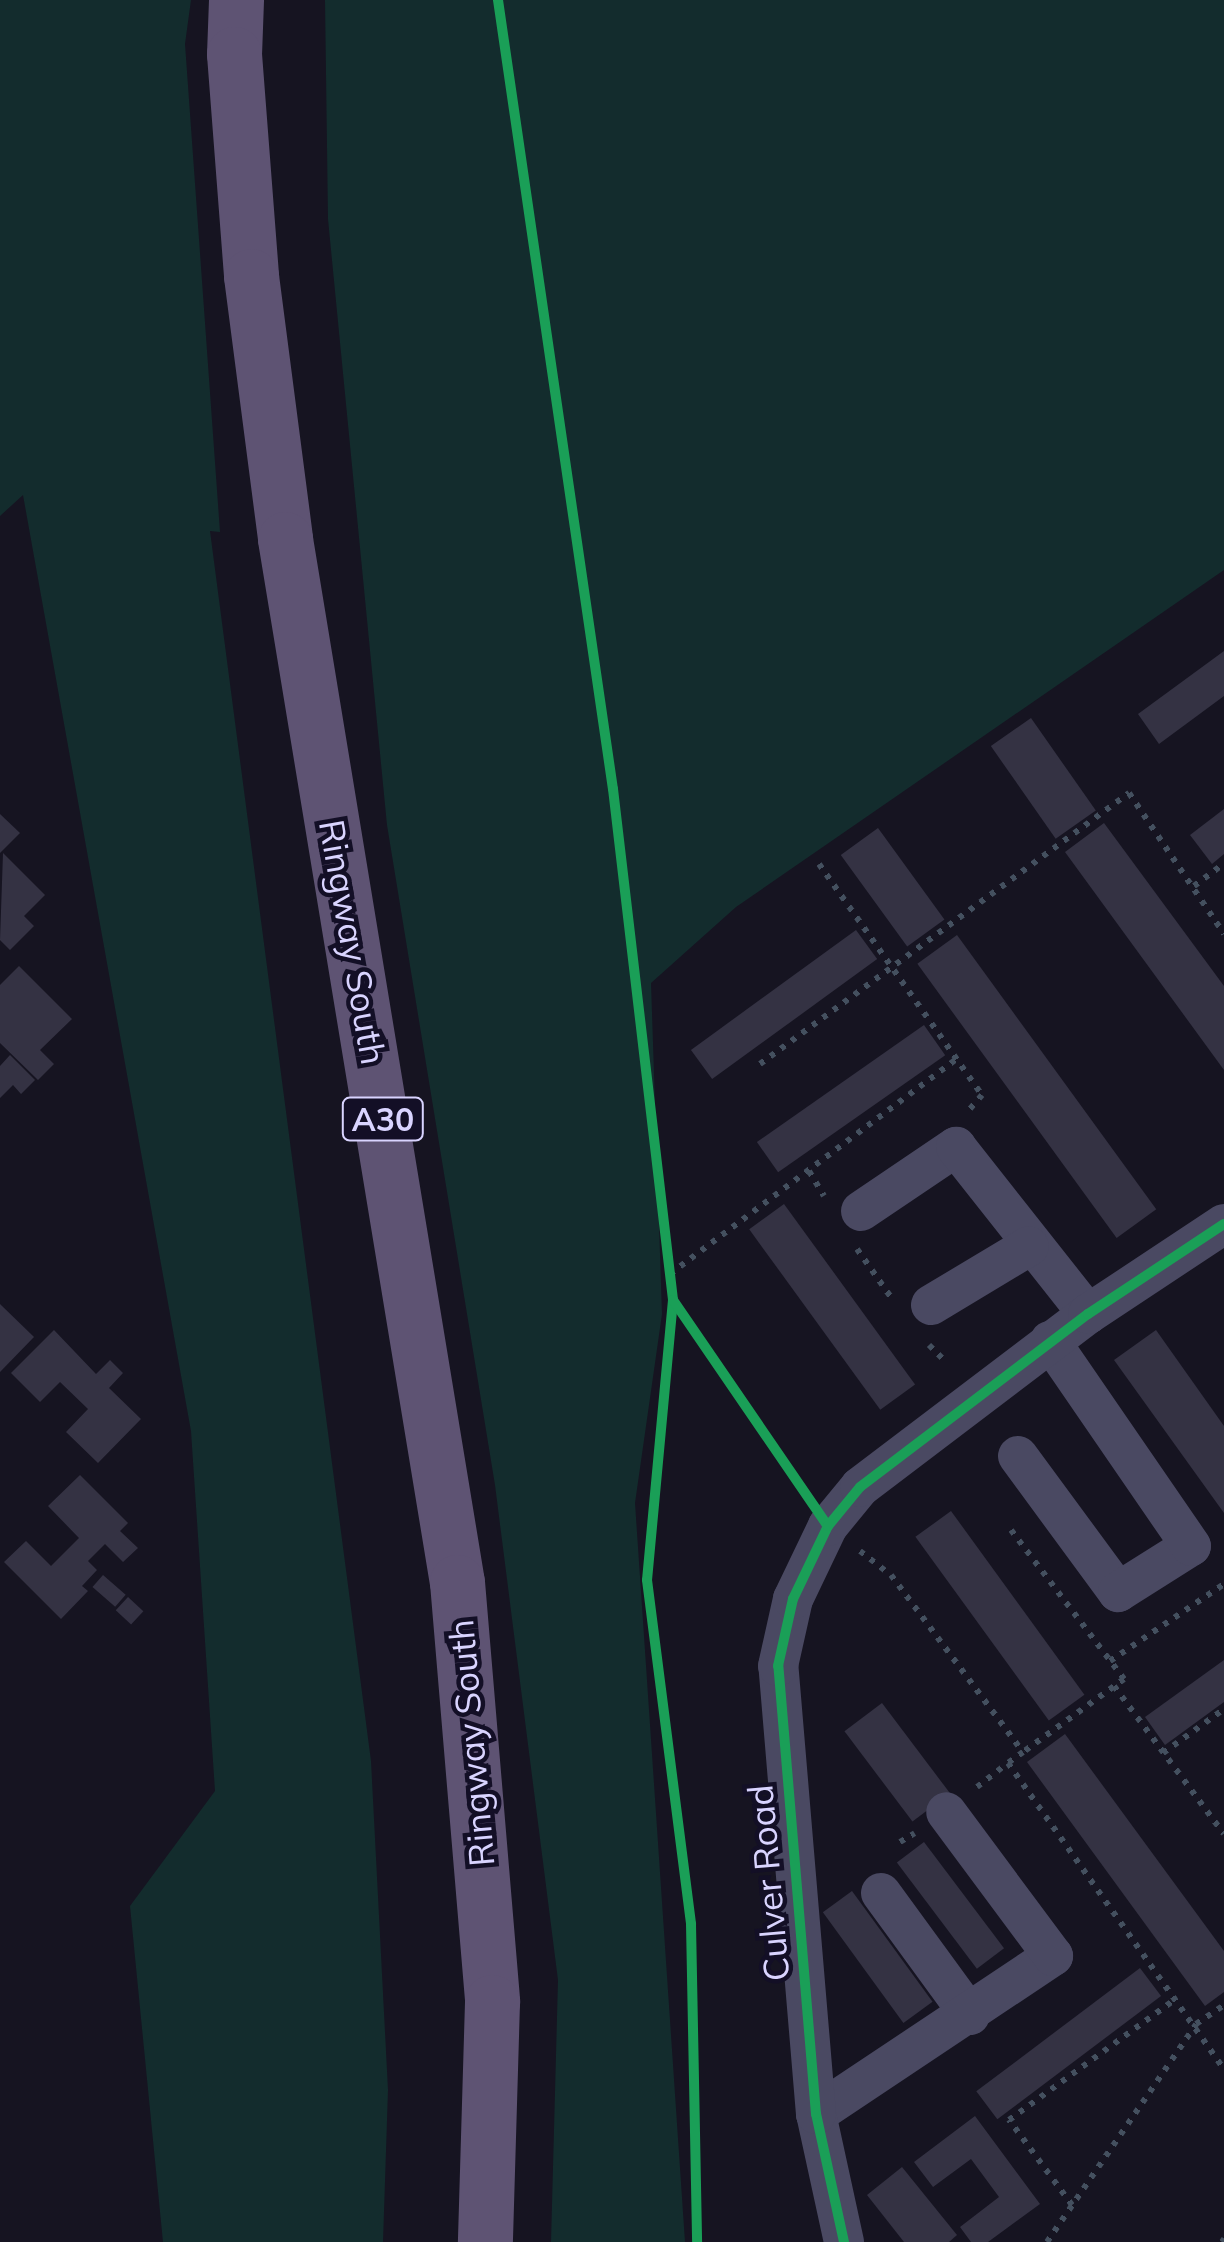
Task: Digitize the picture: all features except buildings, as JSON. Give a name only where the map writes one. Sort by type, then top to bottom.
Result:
[{"type":"main road","name":"Ringway South","points":[[236,0],[234,54],[251,276],[285,539],[457,1582],[492,2002],[485,2242]]},
{"type":"street","points":[[849,1222],[956,1147],[1029,1246],[1088,1314]]},
{"type":"street","name":"Culver Road","points":[[844,2242],[816,2114],[778,1666],[793,1599],[828,1526],[898,1454],[1088,1314],[1224,1224]]},
{"type":"street","points":[[916,1315],[1029,1246]]},
{"type":"street","points":[[1018,1456],[1118,1592],[1191,1546],[1050,1342]]},
{"type":"street","points":[[816,2114],[970,2015],[1053,1956],[946,1812]]},
{"type":"street","points":[[881,1893],[970,2015]]},
{"type":"path","points":[[760,1064],[890,964],[1129,793],[1224,934]]},
{"type":"path","points":[[670,1274],[956,1059],[819,864]]},
{"type":"path","points":[[1194,886],[1224,864]]},
{"type":"path","points":[[809,1171],[916,1315],[944,1360]]},
{"type":"path","points":[[668,1255],[673,1300],[647,1580],[691,1924],[697,2242]]},
{"type":"path","points":[[673,1300],[683,1316]]},
{"type":"path","points":[[828,1526],[891,1575],[1023,1752]]},
{"type":"path","points":[[1011,1530],[1124,1679],[1008,1763],[1224,2068]]},
{"type":"path","points":[[1110,1661],[1224,1584]]},
{"type":"path","points":[[1114,1686],[1224,1834]]},
{"type":"path","points":[[1163,1753],[1224,1709]]},
{"type":"path","points":[[1072,2205],[1009,2120],[1177,1998]]},
{"type":"path","points":[[1047,2242],[1196,2024],[1224,2004]]},
{"type":"green space","points":[[0,0],[191,0],[185,44],[220,532],[210,531],[371,1761],[388,2090],[383,2242],[163,2242],[130,1906],[215,1791],[191,1431],[23,495],[0,516]]},
{"type":"green space","points":[[325,0],[1224,0],[1224,570],[736,907],[651,983],[662,1314],[635,1503],[685,2242],[551,2242],[558,1980],[495,1485],[387,825],[328,219]]},
{"type":"cycle path","points":[[498,0],[613,789],[673,1300],[647,1580],[691,1924],[697,2242]]},
{"type":"cycle path","points":[[844,2242],[816,2114],[778,1666],[793,1599],[828,1526],[860,1487],[1088,1314],[1224,1224]]},
{"type":"cycle path","points":[[673,1300],[828,1526]]}]
